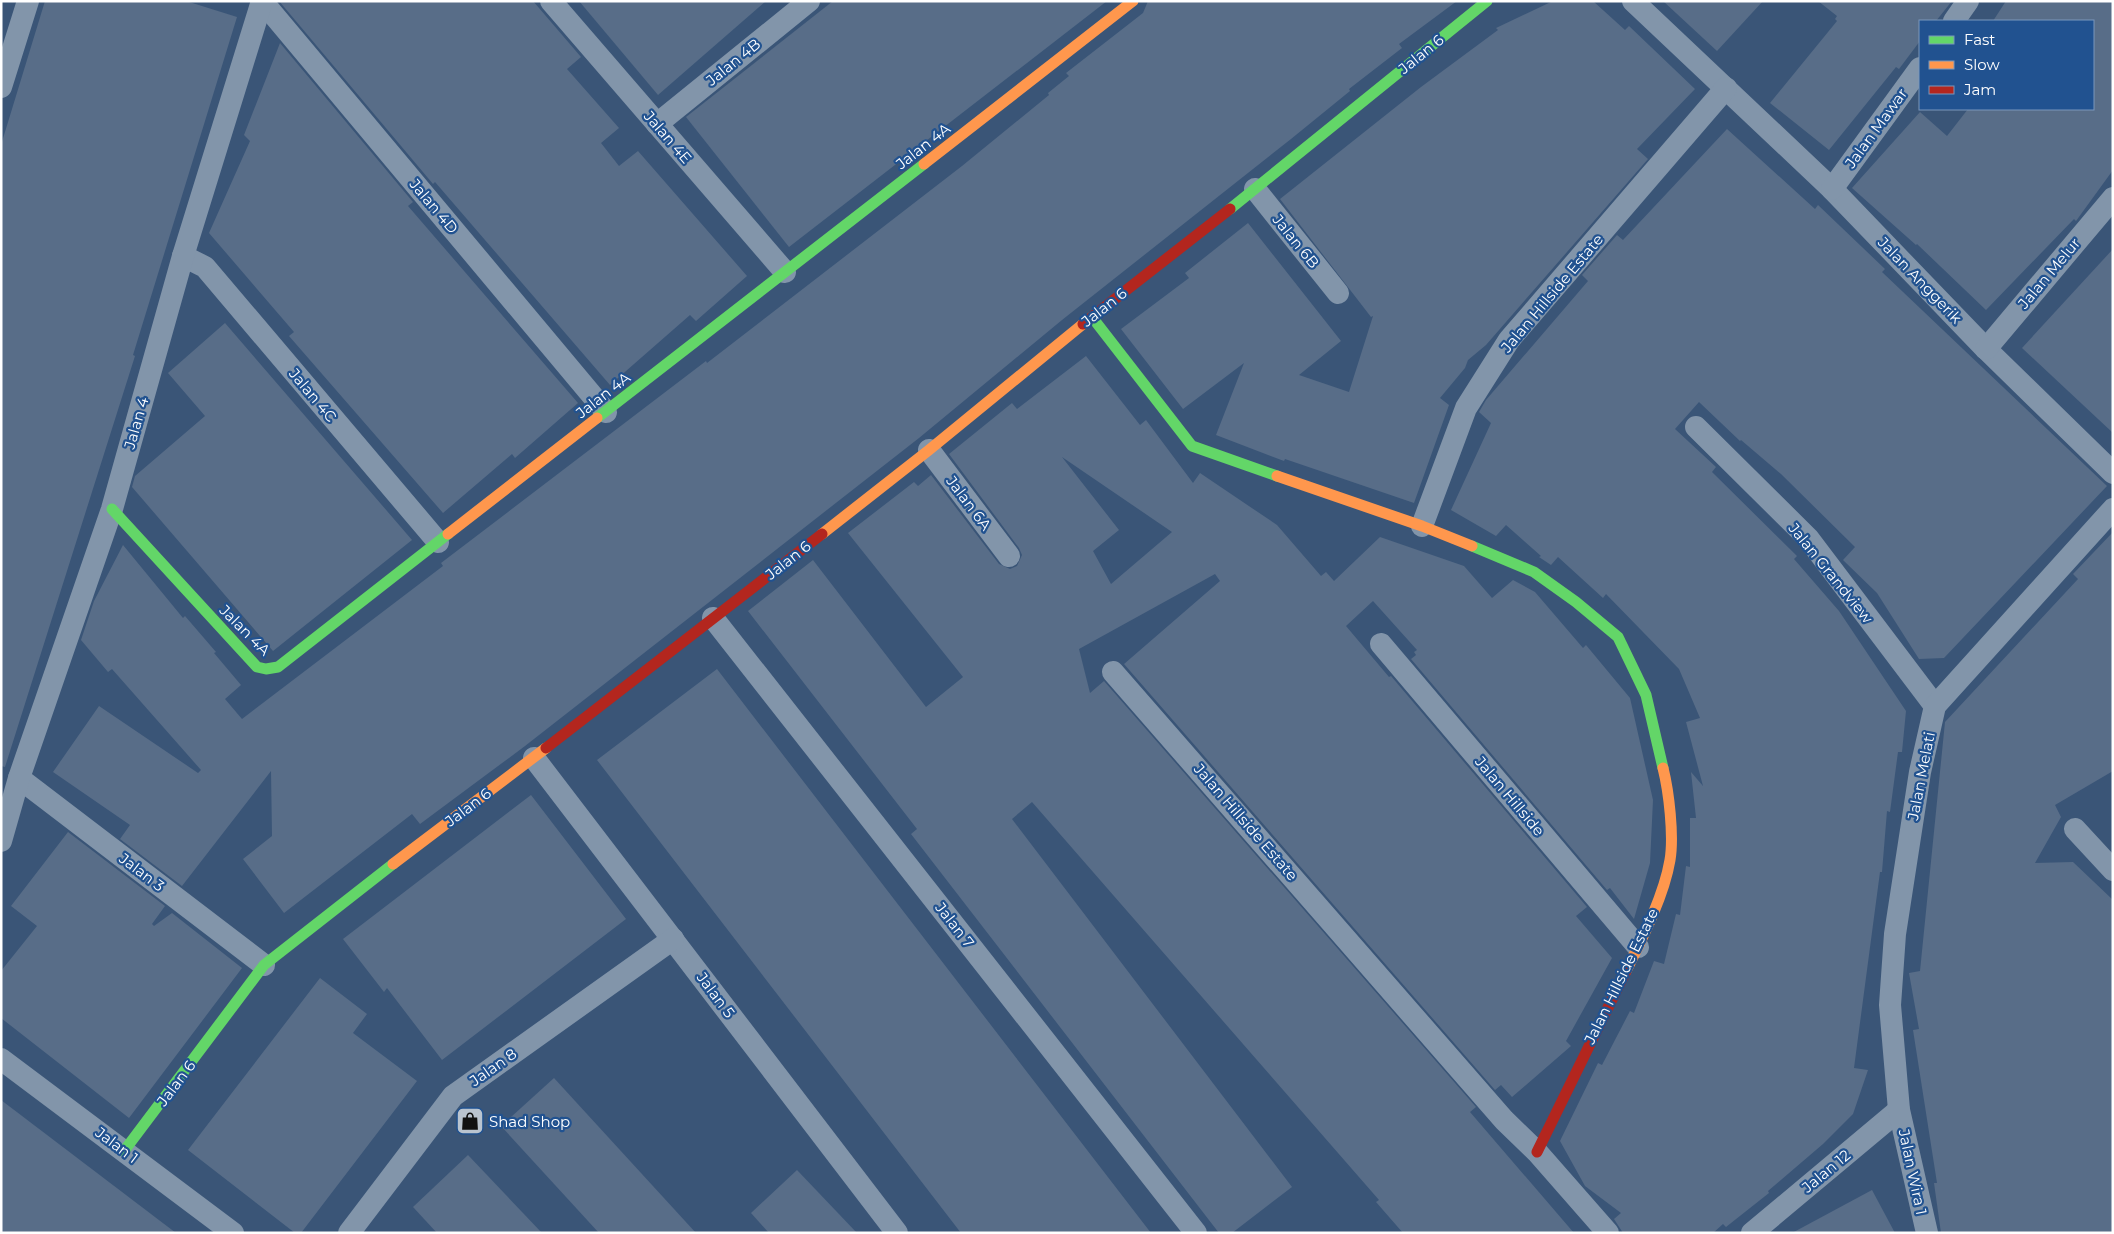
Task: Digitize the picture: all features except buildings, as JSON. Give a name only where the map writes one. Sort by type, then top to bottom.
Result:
[{"type":"street","points":[[1,86],[28,1]]},
{"type":"street","name":"Jalan 4","points":[[1,841],[19,778],[112,509],[183,256],[262,1]]},
{"type":"street","name":"Jalan 4D","points":[[262,1],[606,412]]},
{"type":"street","name":"Jalan 4E","points":[[552,1],[785,272]]},
{"type":"street","name":"Jalan 4B","points":[[657,124],[809,1]]},
{"type":"street","name":"Jalan 4A","points":[[112,509],[257,667],[266,669],[278,667],[1133,1]]},
{"type":"street","name":"Jalan 6","points":[[124,1150],[264,965],[368,882],[534,758],[929,450],[1487,1]]},
{"type":"street","points":[[1632,1],[1726,88]]},
{"type":"street","points":[[1955,20],[1968,1]]},
{"type":"street","name":"Jalan Mawar","points":[[1832,189],[1919,69]]},
{"type":"street","name":"Jalan Anggerik","points":[[1726,88],[1832,189],[1986,349],[2113,473]]},
{"type":"street","name":"Jalan Hillside Estate","points":[[1422,526],[1466,408],[1510,340],[1726,88]]},
{"type":"street","name":"Jalan 6B","points":[[1255,189],[1338,293]]},
{"type":"street","name":"Jalan Melur","points":[[1986,349],[2113,198]]},
{"type":"street","name":"Jalan 4C","points":[[183,256],[205,267],[438,542]]},
{"type":"street","name":"Jalan Hillside Estate","points":[[1092,317],[1192,446],[1422,526],[1534,572],[1576,602],[1618,638],[1646,696],[1669,794],[1670,860],[1651,920],[1596,1028],[1537,1152]]},
{"type":"street","name":"Jalan Grandview","points":[[1696,427],[1808,538],[1935,706]]},
{"type":"street","name":"Jalan 6A","points":[[929,450],[1009,556]]},
{"type":"street","name":"Jalan Melati","points":[[1899,1110],[1890,1005],[1895,934],[1920,772],[1935,706],[2113,509]]},
{"type":"street","name":"Jalan 7","points":[[713,618],[1196,1233]]},
{"type":"street","name":"Jalan Hillside","points":[[1381,644],[1638,947]]},
{"type":"street","name":"Jalan Hillside Estate","points":[[1113,672],[1330,918],[1504,1120],[1537,1152],[1608,1233]]},
{"type":"street","name":"Jalan 5","points":[[534,758],[897,1233]]},
{"type":"street","name":"Jalan 3","points":[[19,778],[264,965]]},
{"type":"street","points":[[2075,829],[2113,870]]},
{"type":"street","name":"Jalan 8","points":[[349,1233],[453,1096],[673,939]]},
{"type":"street","name":"Jalan 1","points":[[1,1059],[233,1233]]},
{"type":"street","name":"Jalan 12","points":[[1752,1233],[1899,1110]]},
{"type":"street","name":"Jalan Wira 1","points":[[1899,1110],[1927,1233]]},
{"type":"traffic: fast","points":[[1230,209],[1487,1]]},
{"type":"traffic: fast","points":[[597,418],[924,164]]},
{"type":"traffic: fast","points":[[1092,317],[1192,446],[1277,476]]},
{"type":"traffic: fast","points":[[112,509],[257,667],[266,669],[278,667],[448,534]]},
{"type":"traffic: fast","points":[[1472,546],[1534,572],[1576,602],[1618,637],[1646,695],[1663,768]]},
{"type":"traffic: fast","points":[[124,1151],[264,965],[393,864]]},
{"type":"traffic: slow","points":[[924,164],[1133,1]]},
{"type":"traffic: slow","points":[[822,534],[929,450],[1083,324]]},
{"type":"traffic: slow","points":[[448,534],[597,418]]},
{"type":"traffic: slow","points":[[1277,476],[1422,526],[1472,546]]},
{"type":"traffic: slow","points":[[393,864],[546,748]]},
{"type":"traffic: slow","points":[[1626,971],[1658,903],[1670,860],[1670,814],[1663,768]]},
{"type":"traffic: jam","points":[[1083,324],[1230,209]]},
{"type":"traffic: jam","points":[[546,748],[822,534]]},
{"type":"traffic: jam","points":[[1537,1152],[1626,971]]},
{"type":"place","name":"Shad Shop","points":[[470,1121]]}]
